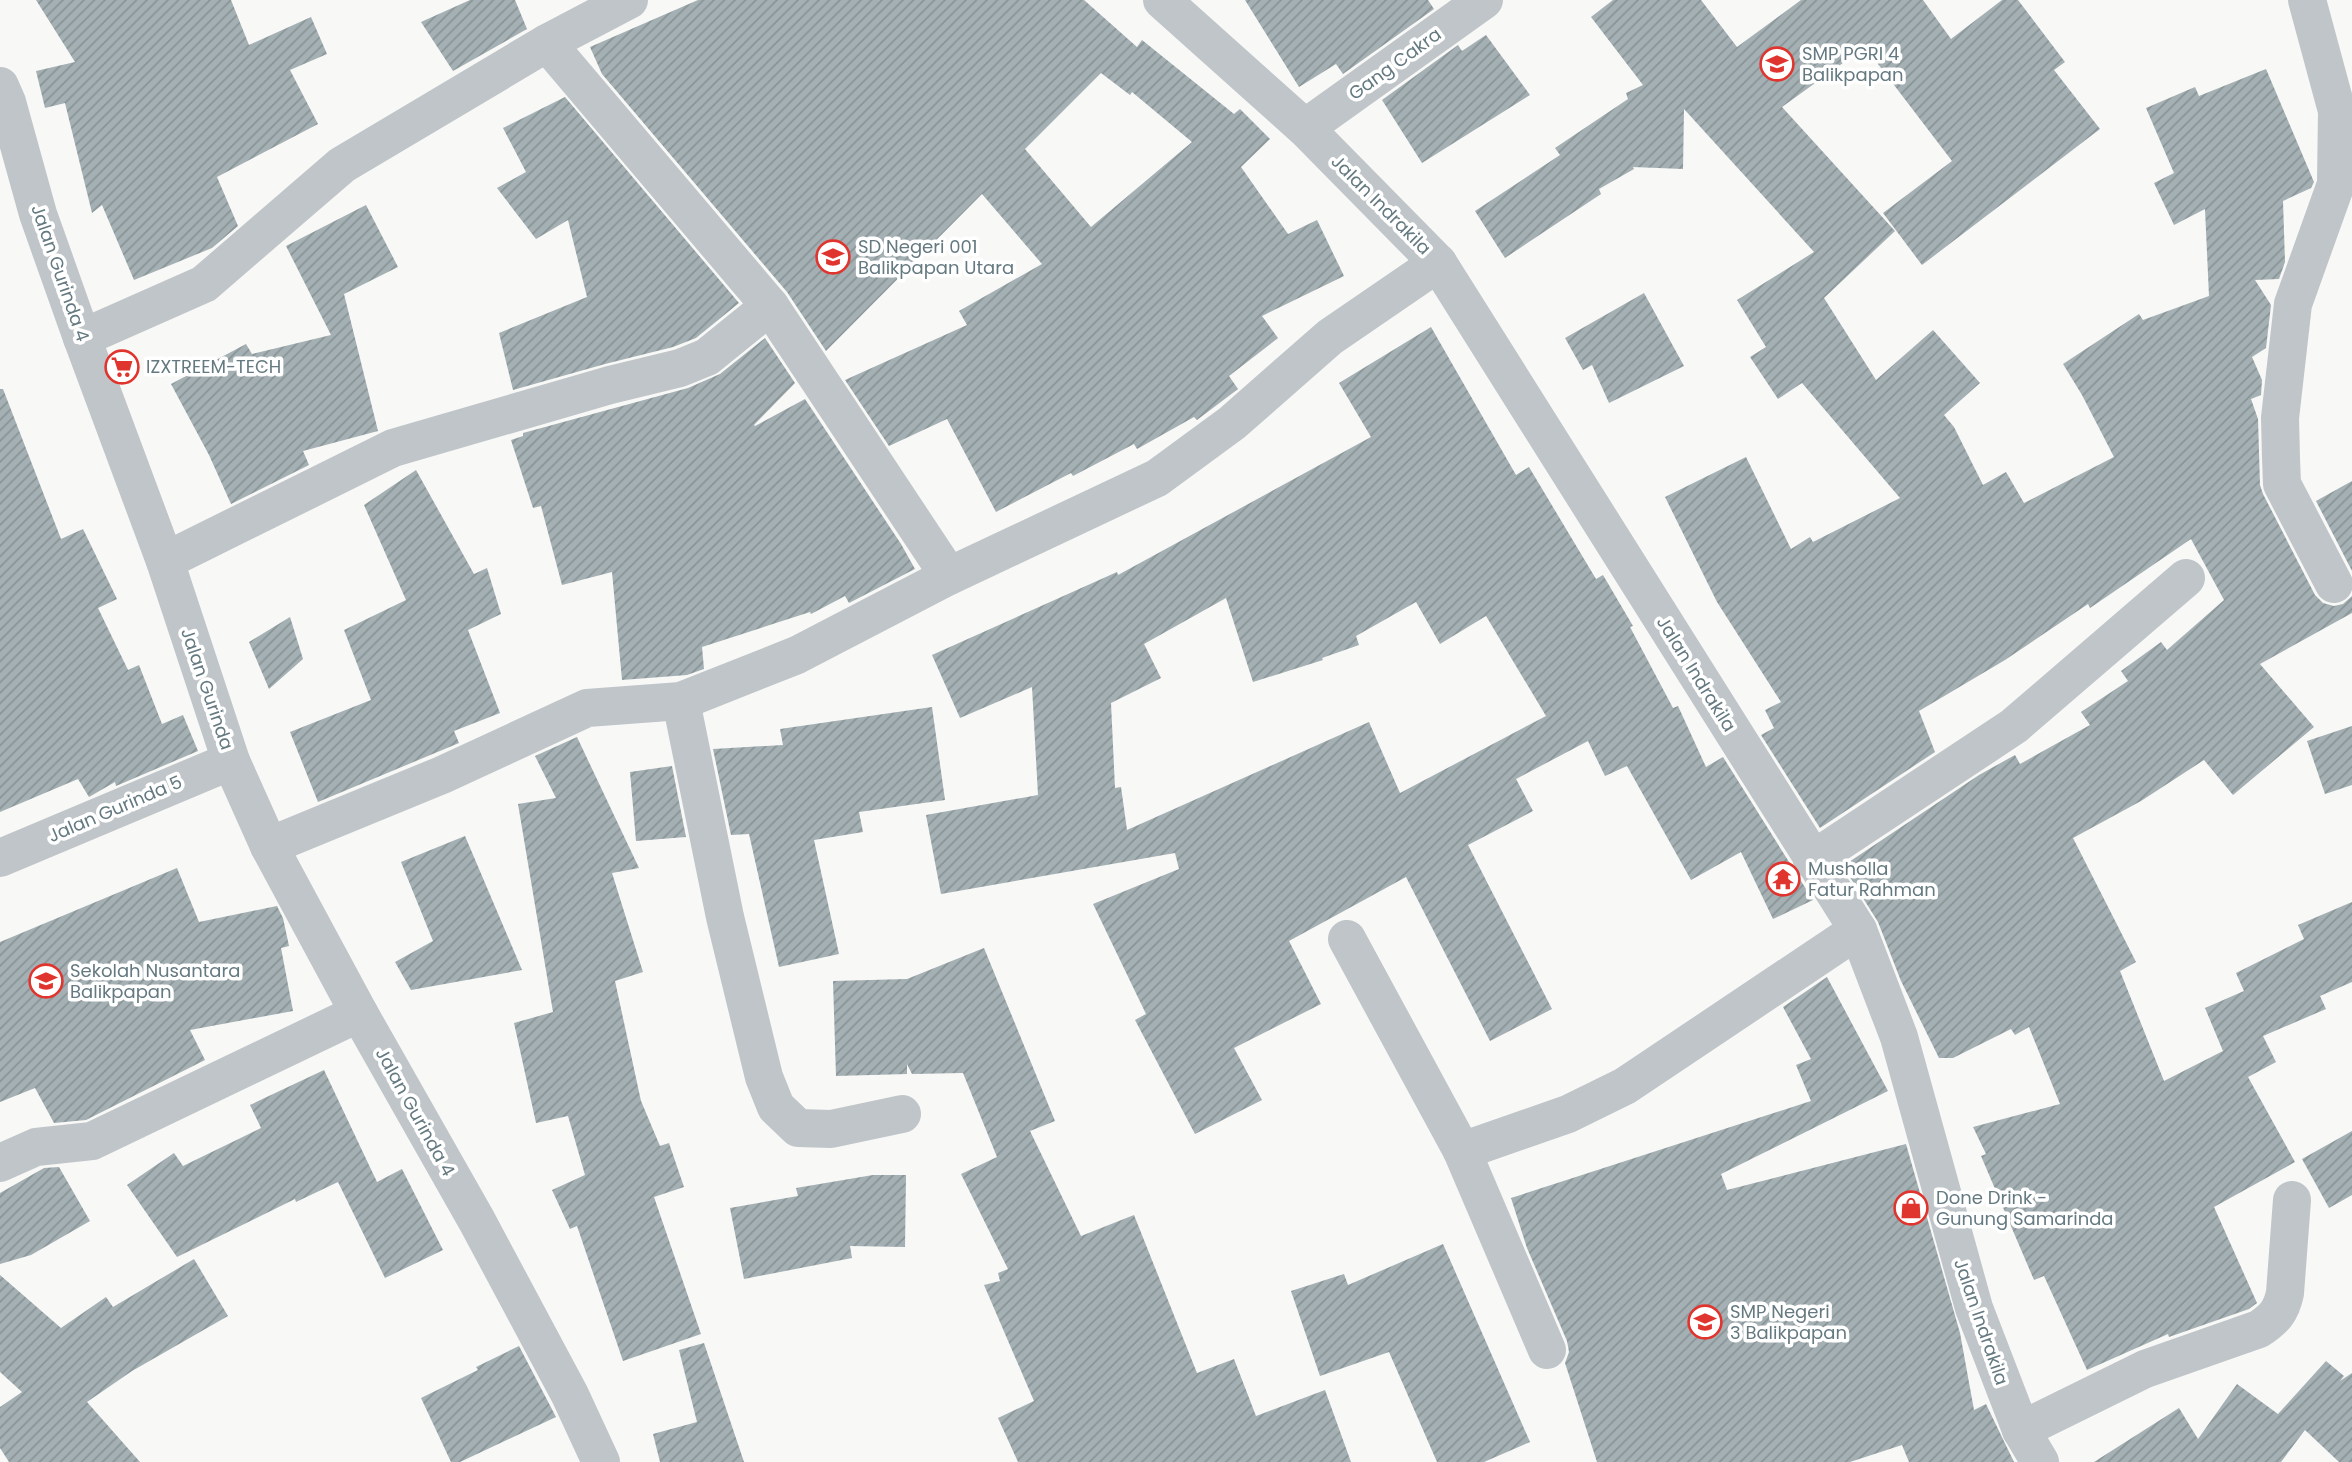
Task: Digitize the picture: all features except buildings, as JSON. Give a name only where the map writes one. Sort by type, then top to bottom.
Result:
[{"type":"street","points":[[82,338],[204,284],[342,164],[547,43],[629,0]]},
{"type":"street","name":"Jalan Indrakila","points":[[1162,0],[1305,128],[1438,263],[1858,930],[1899,1037],[1974,1308],[2021,1430],[2040,1462]]},
{"type":"street","name":"Gang Cakra","points":[[1305,128],[1484,0]]},
{"type":"street","points":[[2307,0],[2337,111],[2336,184],[2293,304],[2280,418],[2282,484],[2334,584]]},
{"type":"street","points":[[547,43],[770,306],[949,576]]},
{"type":"street","name":"Jalan Gurinda 4","points":[[0,86],[7,102],[38,214],[165,562],[182,617]]},
{"type":"street","points":[[269,846],[442,775],[587,708],[681,701],[797,655],[949,576],[1157,478],[1232,423],[1330,337],[1438,263]]},
{"type":"street","points":[[165,562],[393,448],[610,385],[680,368],[707,357],[770,306]]},
{"type":"street","points":[[1812,860],[2014,726],[2186,578]]},
{"type":"street","name":"Jalan Gurinda","points":[[182,617],[231,761]]},
{"type":"street","points":[[681,701],[725,917],[764,1077],[776,1107],[798,1128],[831,1129],[902,1114]]},
{"type":"street","name":"Jalan Gurinda 4","points":[[231,761],[269,846],[489,1244],[570,1395],[601,1462]]},
{"type":"street","name":"Jalan Gurinda 5","points":[[0,858],[231,761]]},
{"type":"street","points":[[1462,1151],[1568,1114],[1625,1086],[1858,930]]},
{"type":"street","points":[[1347,939],[1462,1151],[1547,1349]]},
{"type":"street","points":[[0,1163],[36,1147],[92,1141],[359,1013]]},
{"type":"street","points":[[2021,1430],[2145,1369],[2259,1329],[2274,1318],[2282,1308],[2285,1293],[2292,1200]]},
{"type":"place","name":"SMP PGRI 4 Balikpapan","points":[[1777,64]]},
{"type":"place","name":"SD Negeri 001 Balikpapan Utara","points":[[833,257]]},
{"type":"place","name":"IZXTREEM-TECH","points":[[122,367]]},
{"type":"place","name":"Musholla Fatur Rahman","points":[[1783,879]]},
{"type":"place","name":"Sekolah Nusantara Balikpapan","points":[[46,981]]},
{"type":"place","name":"Done Drink - Gunung Samarinda","points":[[1911,1208]]},
{"type":"place","name":"SMP Negeri 3 Balikpapan","points":[[1705,1322]]}]
